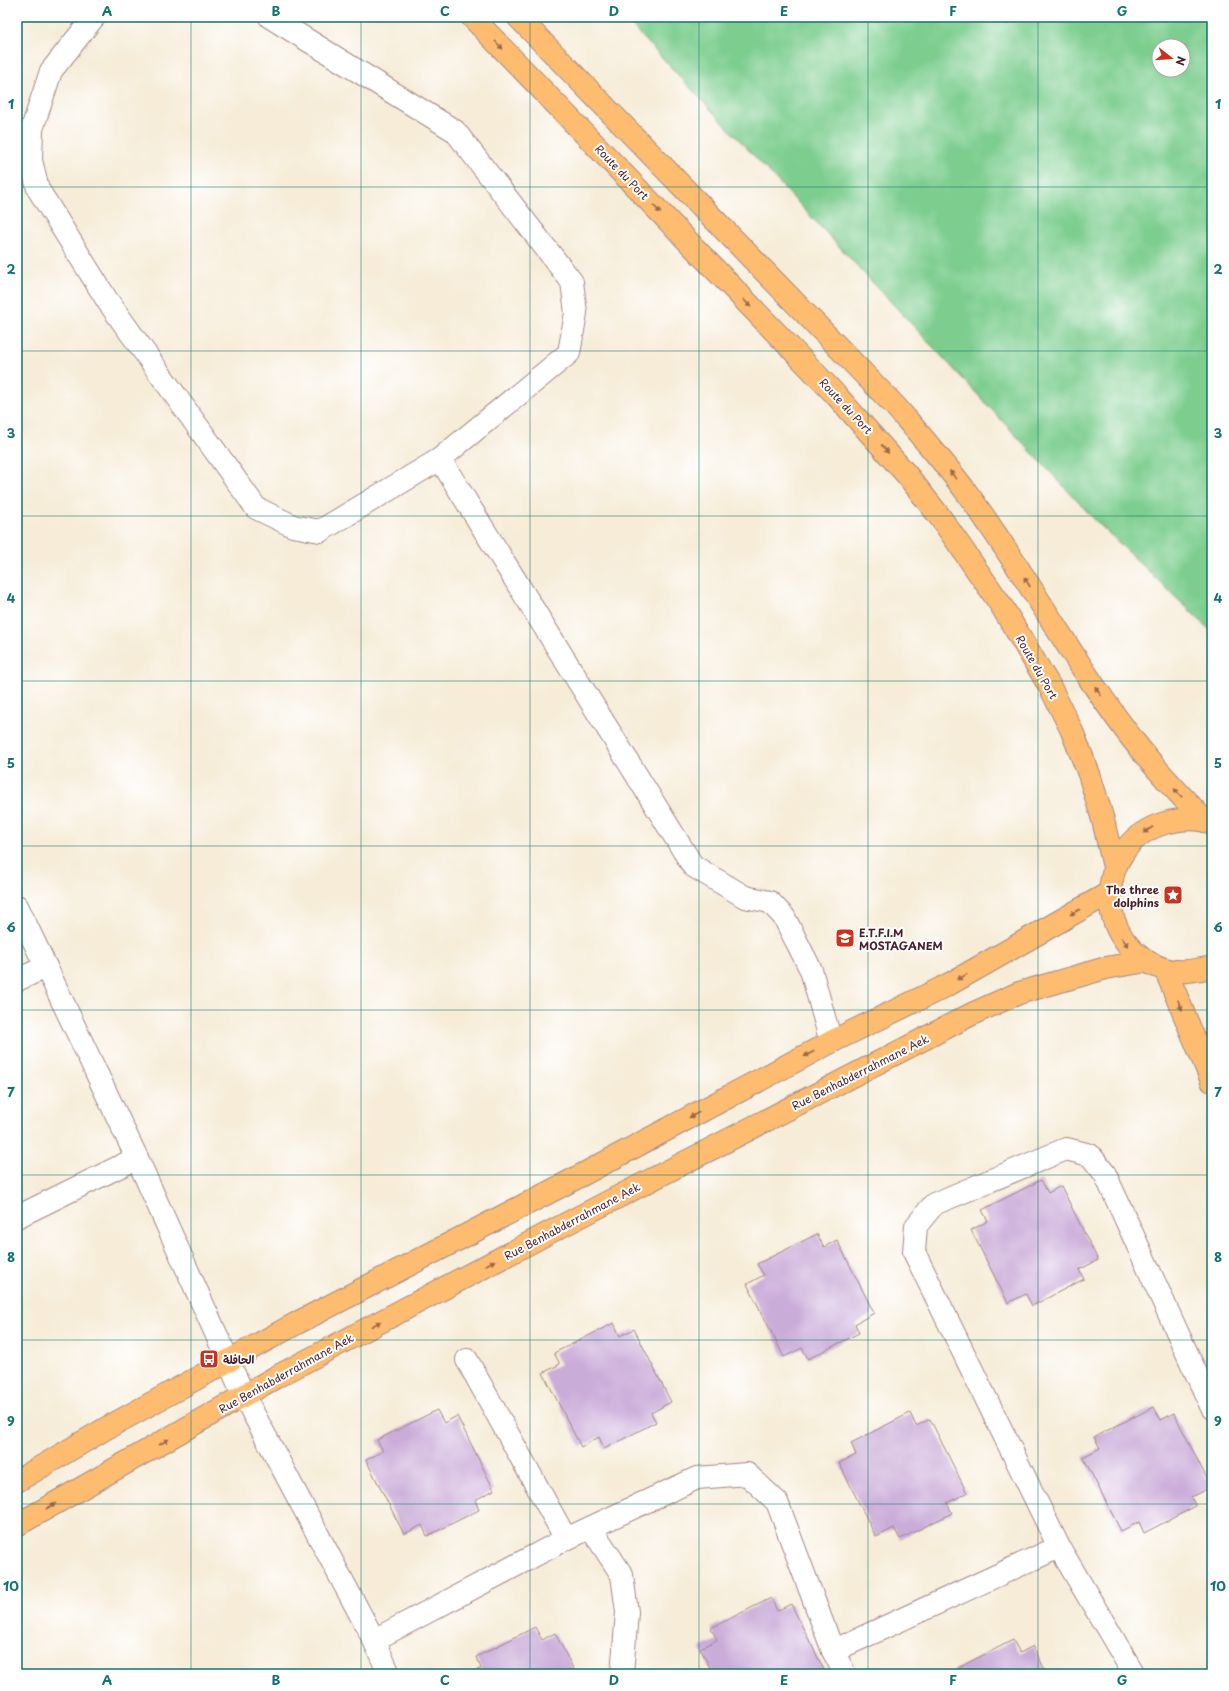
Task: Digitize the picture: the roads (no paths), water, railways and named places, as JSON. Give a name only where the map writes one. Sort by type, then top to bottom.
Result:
[{"type":"main road","name":"Route du Port","points":[[472,17],[836,395],[907,475],[940,517],[1001,606],[1050,687],[1071,730],[1089,774],[1103,820],[1114,867]]},
{"type":"main road","points":[[518,17],[896,407],[967,493],[999,538],[1084,671],[1115,716],[1171,786],[1209,822]]},
{"type":"main road","points":[[1209,822],[1177,819],[1151,827],[1129,843],[1114,867],[1109,893],[1111,913],[1118,932],[1130,949],[1156,965],[1188,972],[1212,967]]},
{"type":"main road","points":[[17,1481],[105,1429],[297,1323],[561,1186],[830,1042],[946,986],[1109,893]]},
{"type":"main road","points":[[1156,965],[1212,1082]]},
{"type":"main road","name":"Rue Benhabderrahmane Aek","points":[[17,1525],[278,1376],[554,1230],[974,1013],[1018,993],[1106,968],[1156,965]]},
{"type":"street","points":[[94,17],[51,71],[32,129],[31,160],[38,189],[107,300],[256,508],[293,526],[320,531],[440,459],[569,352],[576,313],[572,282],[455,131],[270,17]]},
{"type":"street","points":[[440,459],[693,866],[745,897],[770,902],[784,917],[811,970],[830,1042]]},
{"type":"street","points":[[17,906],[138,1158],[244,1396],[374,1640],[389,1674]]},
{"type":"street","points":[[17,980],[46,967]]},
{"type":"street","points":[[1134,1674],[1059,1547],[914,1252],[916,1226],[934,1204],[1066,1149],[1090,1155],[1105,1174],[1212,1408]]},
{"type":"street","points":[[17,1217],[138,1158]]},
{"type":"street","points":[[467,1360],[566,1539]]},
{"type":"street","points":[[374,1640],[566,1539],[698,1478],[747,1474],[777,1502],[833,1651],[845,1674]]},
{"type":"street","points":[[591,1528],[622,1575],[627,1612],[622,1674]]},
{"type":"street","points":[[833,1651],[1059,1547]]},
{"type":"place","name":"The three dolphins","points":[[1173,895]]},
{"type":"place","name":"E.T.F.I.M MOSTAGANEM","points":[[845,938]]},
{"type":"place","name":"الحافلة","points":[[209,1359]]}]
